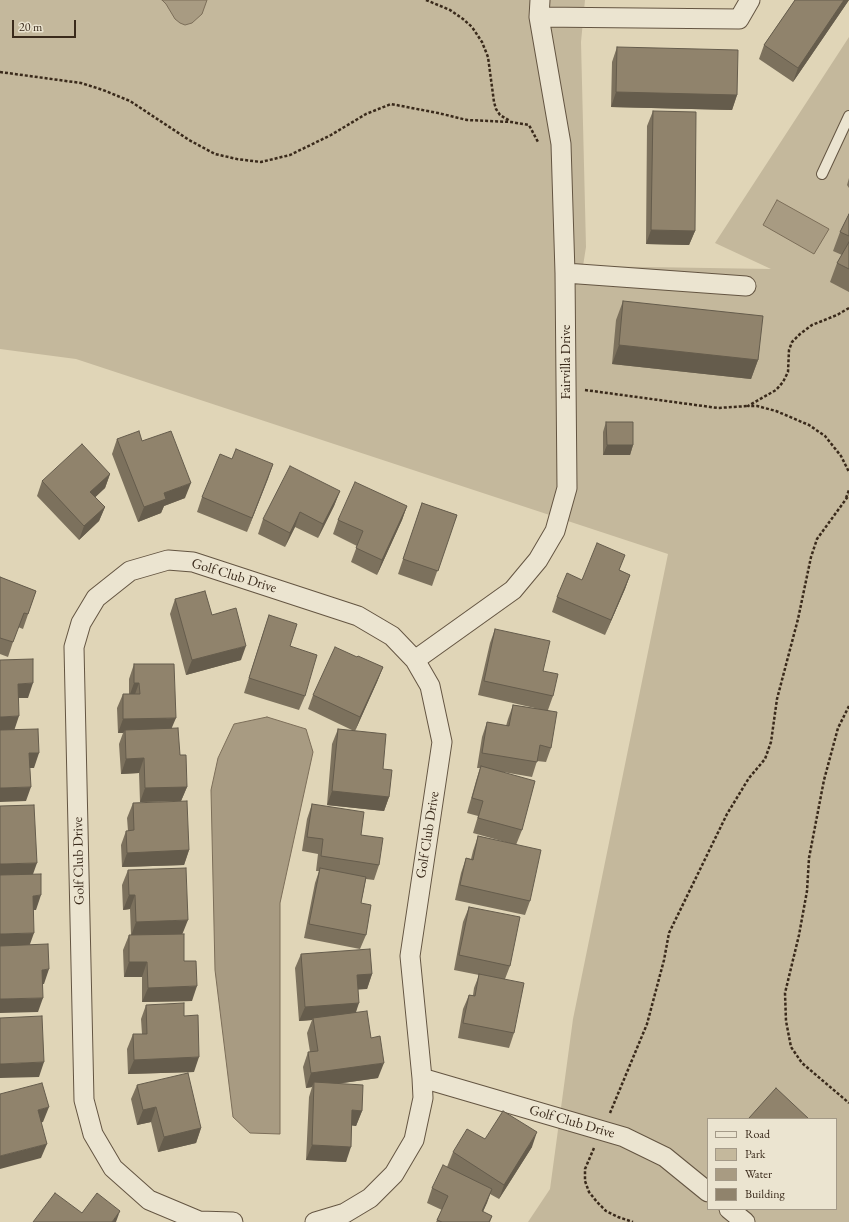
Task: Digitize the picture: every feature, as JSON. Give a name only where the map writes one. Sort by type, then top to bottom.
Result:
[{"type":"street","points":[[540,8],[739,19],[750,0]]},
{"type":"street","name":"Fairvilla Drive","points":[[415,660],[513,590],[538,560],[555,531],[567,488],[566,273],[561,144],[540,8]]},
{"type":"street","points":[[566,273],[746,286]]},
{"type":"street","name":"Golf Club Drive","points":[[233,1222],[199,1221],[149,1200],[113,1168],[93,1134],[84,1100],[74,647],[81,623],[96,598],[130,571],[168,560],[193,562],[358,616],[392,636],[415,660],[430,686],[442,742],[410,956],[423,1098],[414,1140],[394,1174],[370,1198],[345,1213],[314,1222]]},
{"type":"street","name":"Golf Club Drive","points":[[422,1078],[624,1137],[664,1156],[707,1191]]},
{"type":"street","points":[[730,1210],[745,1222]]},
{"type":"lane","points":[[822,174],[849,116]]},
{"type":"path","points":[[426,0],[450,10],[463,18],[472,27],[482,42],[488,57],[496,109],[500,115],[511,122]]},
{"type":"path","points":[[0,72],[81,83],[103,90],[130,101],[189,140],[215,154],[237,159],[262,162],[290,155],[330,135],[366,114],[391,104],[467,120],[511,122],[529,125],[538,140],[539,146]]},
{"type":"path","points":[[748,406],[776,390],[783,382],[788,372],[789,350],[792,342],[800,334],[812,325],[849,308]]},
{"type":"path","points":[[566,388],[718,408],[757,406],[776,411],[809,425],[825,436],[841,456],[849,472]]},
{"type":"path","points":[[845,500],[849,490]]},
{"type":"path","points":[[633,1222],[606,1211],[589,1192],[585,1181],[585,1169],[603,1131],[647,1024],[664,960],[669,933],[727,814],[749,778],[765,759],[771,742],[777,699],[798,618],[811,556],[817,539],[849,496]]},
{"type":"path","points":[[849,706],[838,728],[824,780],[809,858],[807,891],[801,928],[785,993],[786,1021],[791,1047],[802,1063],[849,1103]]},
{"type":"green space","points":[[0,0],[585,0],[581,42],[586,247],[583,266],[771,269],[715,243],[849,37],[849,1222],[528,1222],[550,1189],[573,1019],[668,554],[76,359],[0,349]]},
{"type":"water","points":[[162,0],[207,0],[202,14],[192,23],[185,25],[175,19]]},
{"type":"water","points":[[777,200],[829,229],[814,254],[763,225]]},
{"type":"water","points":[[267,717],[306,729],[313,752],[280,903],[280,1134],[250,1133],[233,1117],[215,970],[211,790],[218,758],[234,724]]},
{"type":"building","points":[[795,0],[844,0],[798,68],[764,45]]},
{"type":"building","points":[[617,47],[738,50],[737,95],[616,92]]},
{"type":"building","points":[[653,111],[696,112],[695,231],[651,230]]},
{"type":"building","points":[[849,214],[849,236],[840,232]]},
{"type":"building","points":[[849,242],[849,269],[837,263]]},
{"type":"building","points":[[623,301],[763,316],[758,360],[619,345]]},
{"type":"building","points":[[606,422],[633,422],[633,445],[607,445]]},
{"type":"building","points":[[139,431],[142,441],[171,431],[191,483],[164,493],[166,499],[144,507],[117,439]]},
{"type":"building","points":[[82,444],[110,474],[90,492],[105,507],[84,526],[42,481]]},
{"type":"building","points":[[236,449],[273,464],[252,518],[202,497],[220,454],[232,459]]},
{"type":"building","points":[[290,466],[340,491],[323,524],[300,512],[290,533],[263,519]]},
{"type":"building","points":[[355,482],[407,506],[382,560],[356,548],[363,531],[338,520]]},
{"type":"building","points":[[422,503],[457,515],[438,571],[403,559]]},
{"type":"building","points":[[597,543],[625,555],[619,570],[630,575],[611,620],[557,597],[567,573],[582,580]]},
{"type":"building","points":[[0,577],[36,591],[28,614],[24,613],[13,642],[0,638]]},
{"type":"building","points":[[205,591],[212,615],[236,608],[246,646],[192,660],[175,599]]},
{"type":"building","points":[[269,615],[297,624],[290,646],[317,655],[305,696],[249,678]]},
{"type":"building","points":[[495,629],[550,641],[543,671],[558,674],[553,696],[484,681]]},
{"type":"building","points":[[335,647],[383,667],[360,717],[313,695]]},
{"type":"building","points":[[33,659],[33,683],[18,684],[19,716],[0,717],[0,660]]},
{"type":"building","points":[[134,664],[174,664],[176,718],[123,719],[123,694],[140,694],[139,683],[134,683]]},
{"type":"building","points":[[513,705],[557,712],[551,748],[540,745],[537,762],[482,753],[487,722],[509,726]]},
{"type":"building","points":[[178,728],[180,755],[186,755],[187,787],[145,788],[144,758],[126,759],[125,730]]},
{"type":"building","points":[[38,729],[39,753],[29,753],[31,787],[0,788],[0,730]]},
{"type":"building","points":[[338,729],[386,734],[383,769],[392,770],[389,797],[332,791]]},
{"type":"building","points":[[481,766],[535,781],[522,830],[478,818],[483,801],[472,798]]},
{"type":"building","points":[[187,801],[189,850],[127,853],[126,831],[134,830],[133,803]]},
{"type":"building","points":[[312,804],[364,812],[361,835],[383,838],[379,865],[321,856],[323,839],[307,837]]},
{"type":"building","points":[[34,805],[37,863],[0,864],[0,806]]},
{"type":"building","points":[[478,836],[541,850],[530,901],[460,885],[466,858],[473,860]]},
{"type":"building","points":[[186,868],[188,920],[136,922],[135,895],[129,895],[128,870]]},
{"type":"building","points":[[320,868],[366,877],[361,903],[371,905],[366,935],[309,924]]},
{"type":"building","points":[[41,874],[41,895],[33,896],[34,933],[0,934],[0,875]]},
{"type":"building","points":[[469,907],[520,917],[510,966],[459,955]]},
{"type":"building","points":[[184,934],[184,961],[196,961],[197,986],[148,988],[147,962],[129,962],[129,935]]},
{"type":"building","points":[[48,944],[49,969],[42,970],[43,998],[0,999],[0,946]]},
{"type":"building","points":[[370,949],[372,974],[357,975],[359,1003],[305,1007],[301,954]]},
{"type":"building","points":[[479,974],[524,983],[514,1033],[463,1023],[469,995],[475,996]]},
{"type":"building","points":[[184,1003],[184,1016],[198,1015],[199,1057],[134,1060],[133,1034],[147,1034],[146,1005]]},
{"type":"building","points":[[367,1011],[371,1038],[380,1036],[384,1063],[311,1073],[308,1052],[318,1051],[313,1018]]},
{"type":"building","points":[[42,1016],[44,1062],[0,1064],[0,1018]]},
{"type":"building","points":[[188,1073],[201,1128],[164,1137],[156,1107],[143,1110],[137,1085]]},
{"type":"building","points":[[314,1082],[363,1085],[362,1111],[352,1110],[351,1147],[312,1145]]},
{"type":"building","points":[[42,1083],[49,1107],[38,1110],[47,1144],[0,1156],[0,1094]]},
{"type":"building","points":[[776,1088],[808,1118],[749,1118]]},
{"type":"building","points":[[503,1111],[537,1132],[504,1185],[453,1152],[467,1129],[485,1139]]},
{"type":"building","points":[[443,1165],[492,1189],[482,1211],[492,1216],[489,1222],[442,1222],[437,1220],[448,1196],[432,1188]]},
{"type":"building","points":[[55,1193],[82,1213],[97,1193],[120,1211],[112,1222],[33,1222]]}]
